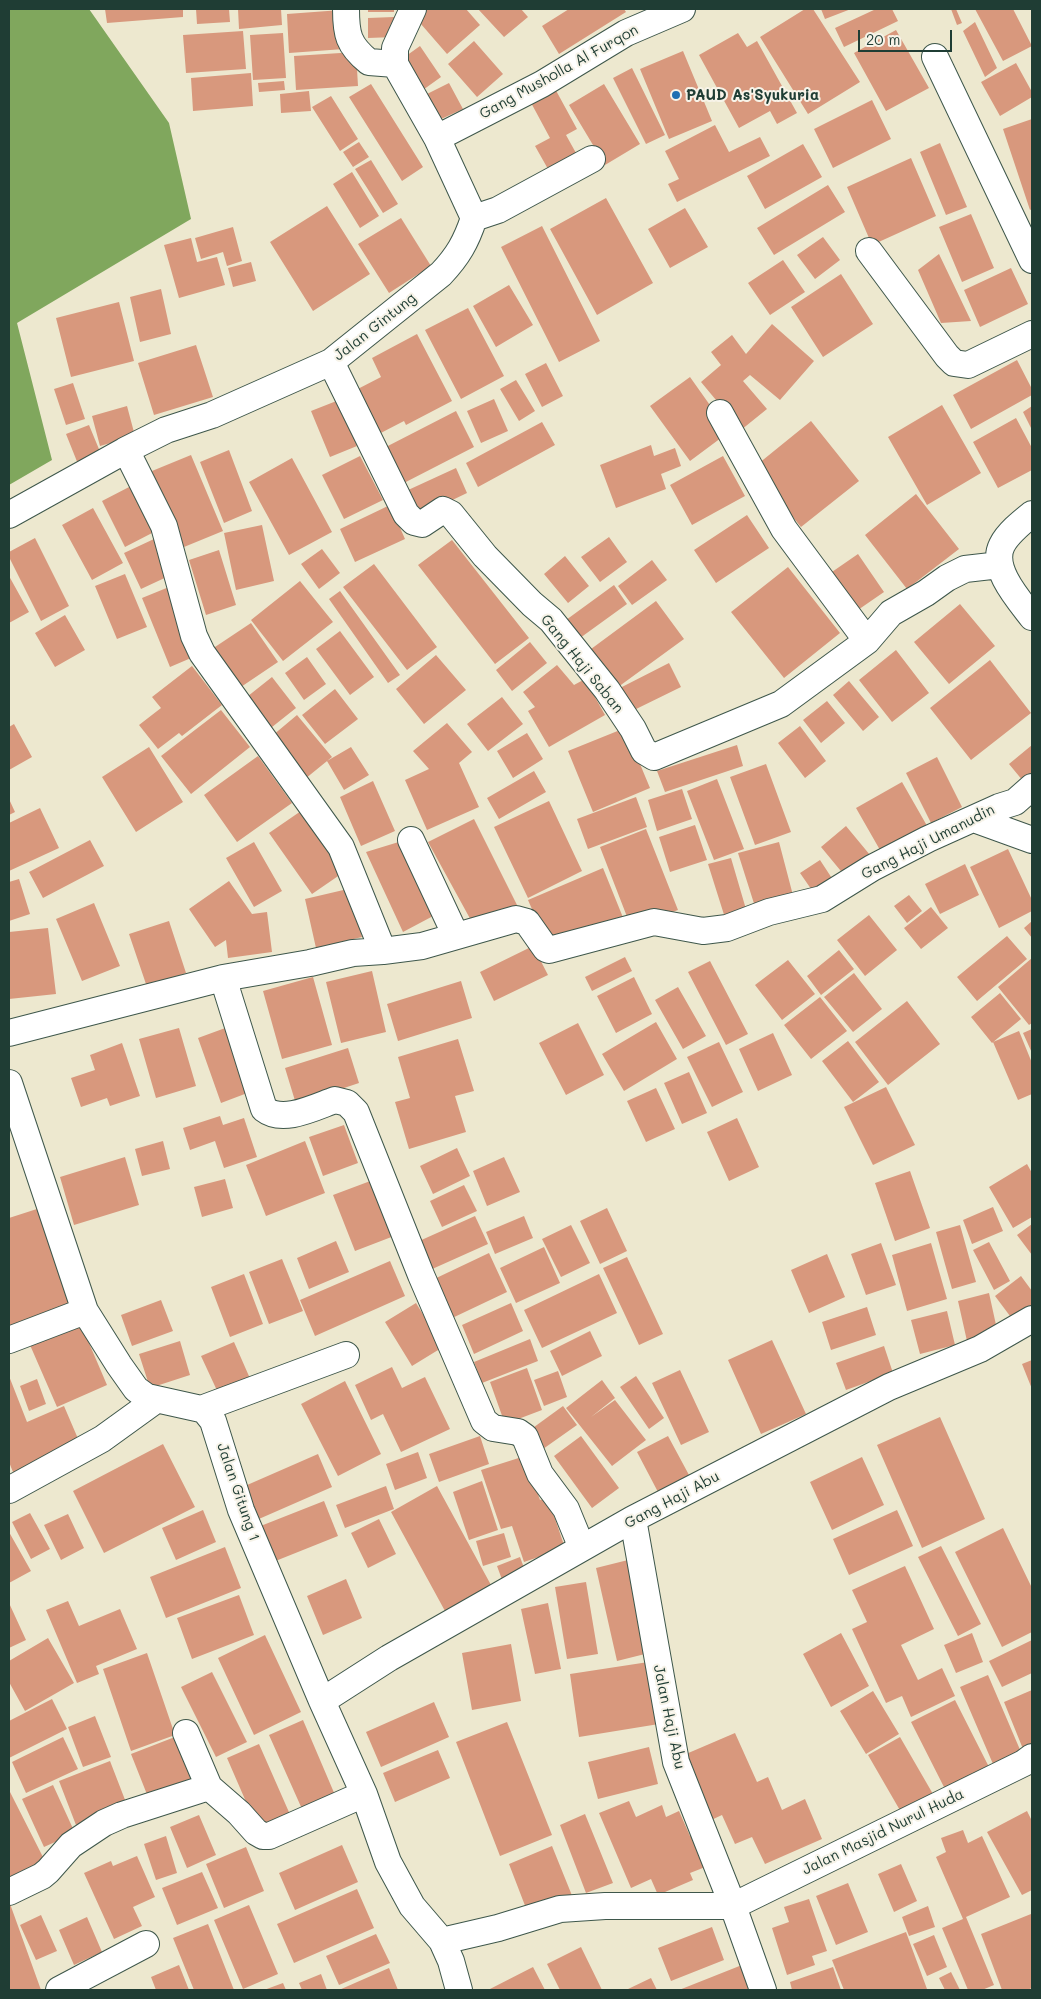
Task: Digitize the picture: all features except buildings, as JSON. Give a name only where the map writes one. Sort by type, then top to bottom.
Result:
[{"type":"street","points":[[346,9],[346,31],[354,48],[368,62],[395,64]]},
{"type":"street","points":[[412,9],[394,48],[395,64],[437,138],[474,218],[498,210],[592,159]]},
{"type":"street","name":"Gang Musholla Al Furqon","points":[[437,138],[542,84],[626,33],[682,9]]},
{"type":"street","points":[[935,57],[1032,260]]},
{"type":"street","name":"Jalan Gintung","points":[[9,516],[126,450],[166,430],[212,415],[332,362],[441,274],[466,243],[474,218]]},
{"type":"street","points":[[869,251],[954,363],[968,365],[1032,334]]},
{"type":"street","name":"Gang Haji Saban","points":[[332,362],[410,519],[418,524],[422,524],[443,510],[451,514],[485,556],[532,604],[551,620],[607,690],[633,729],[644,751],[654,757],[781,704],[867,641]]},
{"type":"street","points":[[720,413],[784,529],[867,641],[891,613],[926,593],[946,578],[965,570],[1000,565]]},
{"type":"street","points":[[126,450],[164,526],[194,636],[202,653],[341,847],[383,951]]},
{"type":"street","points":[[1032,514],[1002,544],[999,555],[1000,565],[1007,583],[1032,617]]},
{"type":"street","name":"Gang Haji Umanudin","points":[[456,936],[516,918],[526,922],[549,950],[654,922],[704,931],[727,928],[769,912],[822,899],[872,868],[928,839],[999,807],[1015,802],[1032,787]]},
{"type":"street","points":[[974,819],[1032,840]]},
{"type":"street","points":[[9,1033],[223,978],[310,963],[352,953],[422,946],[456,936],[410,840]]},
{"type":"street","points":[[223,978],[264,1109],[272,1114],[284,1116],[336,1100],[342,1101],[356,1112],[421,1275],[484,1421],[492,1428],[518,1432],[525,1437],[540,1474],[571,1518],[582,1548]]},
{"type":"street","points":[[9,1083],[85,1311],[136,1389],[147,1397],[156,1400],[201,1409],[346,1355]]},
{"type":"street","points":[[9,1340],[85,1311]]},
{"type":"street","name":"Gang Haji Abu","points":[[322,1701],[389,1658],[633,1519],[889,1387],[980,1349],[1032,1319]]},
{"type":"street","points":[[9,1490],[102,1440],[156,1400]]},
{"type":"street","name":"Jalan Gitung 1","points":[[201,1409],[213,1421],[241,1510],[322,1701],[364,1794],[388,1862],[412,1906],[442,1941],[458,1990]]},
{"type":"street","name":"Jalan Haji Abu","points":[[633,1519],[676,1762],[733,1906],[763,1990]]},
{"type":"street","points":[[186,1733],[209,1787],[246,1819],[256,1832],[263,1836],[270,1836],[364,1794]]},
{"type":"street","name":"Jalan Masjid Nurul Huda","points":[[733,1906],[1029,1766]]},
{"type":"street","points":[[9,1892],[42,1876],[71,1845],[104,1823],[122,1815],[209,1787]]},
{"type":"street","points":[[442,1941],[498,1928],[560,1909],[605,1906],[733,1906]]},
{"type":"street","points":[[59,1990],[146,1944]]},
{"type":"green space","points":[[9,9],[89,9],[169,123],[191,219],[17,323],[52,460],[9,485]]},
{"type":"place","name":"PAUD As'Syukuria","points":[[676,95]]}]
